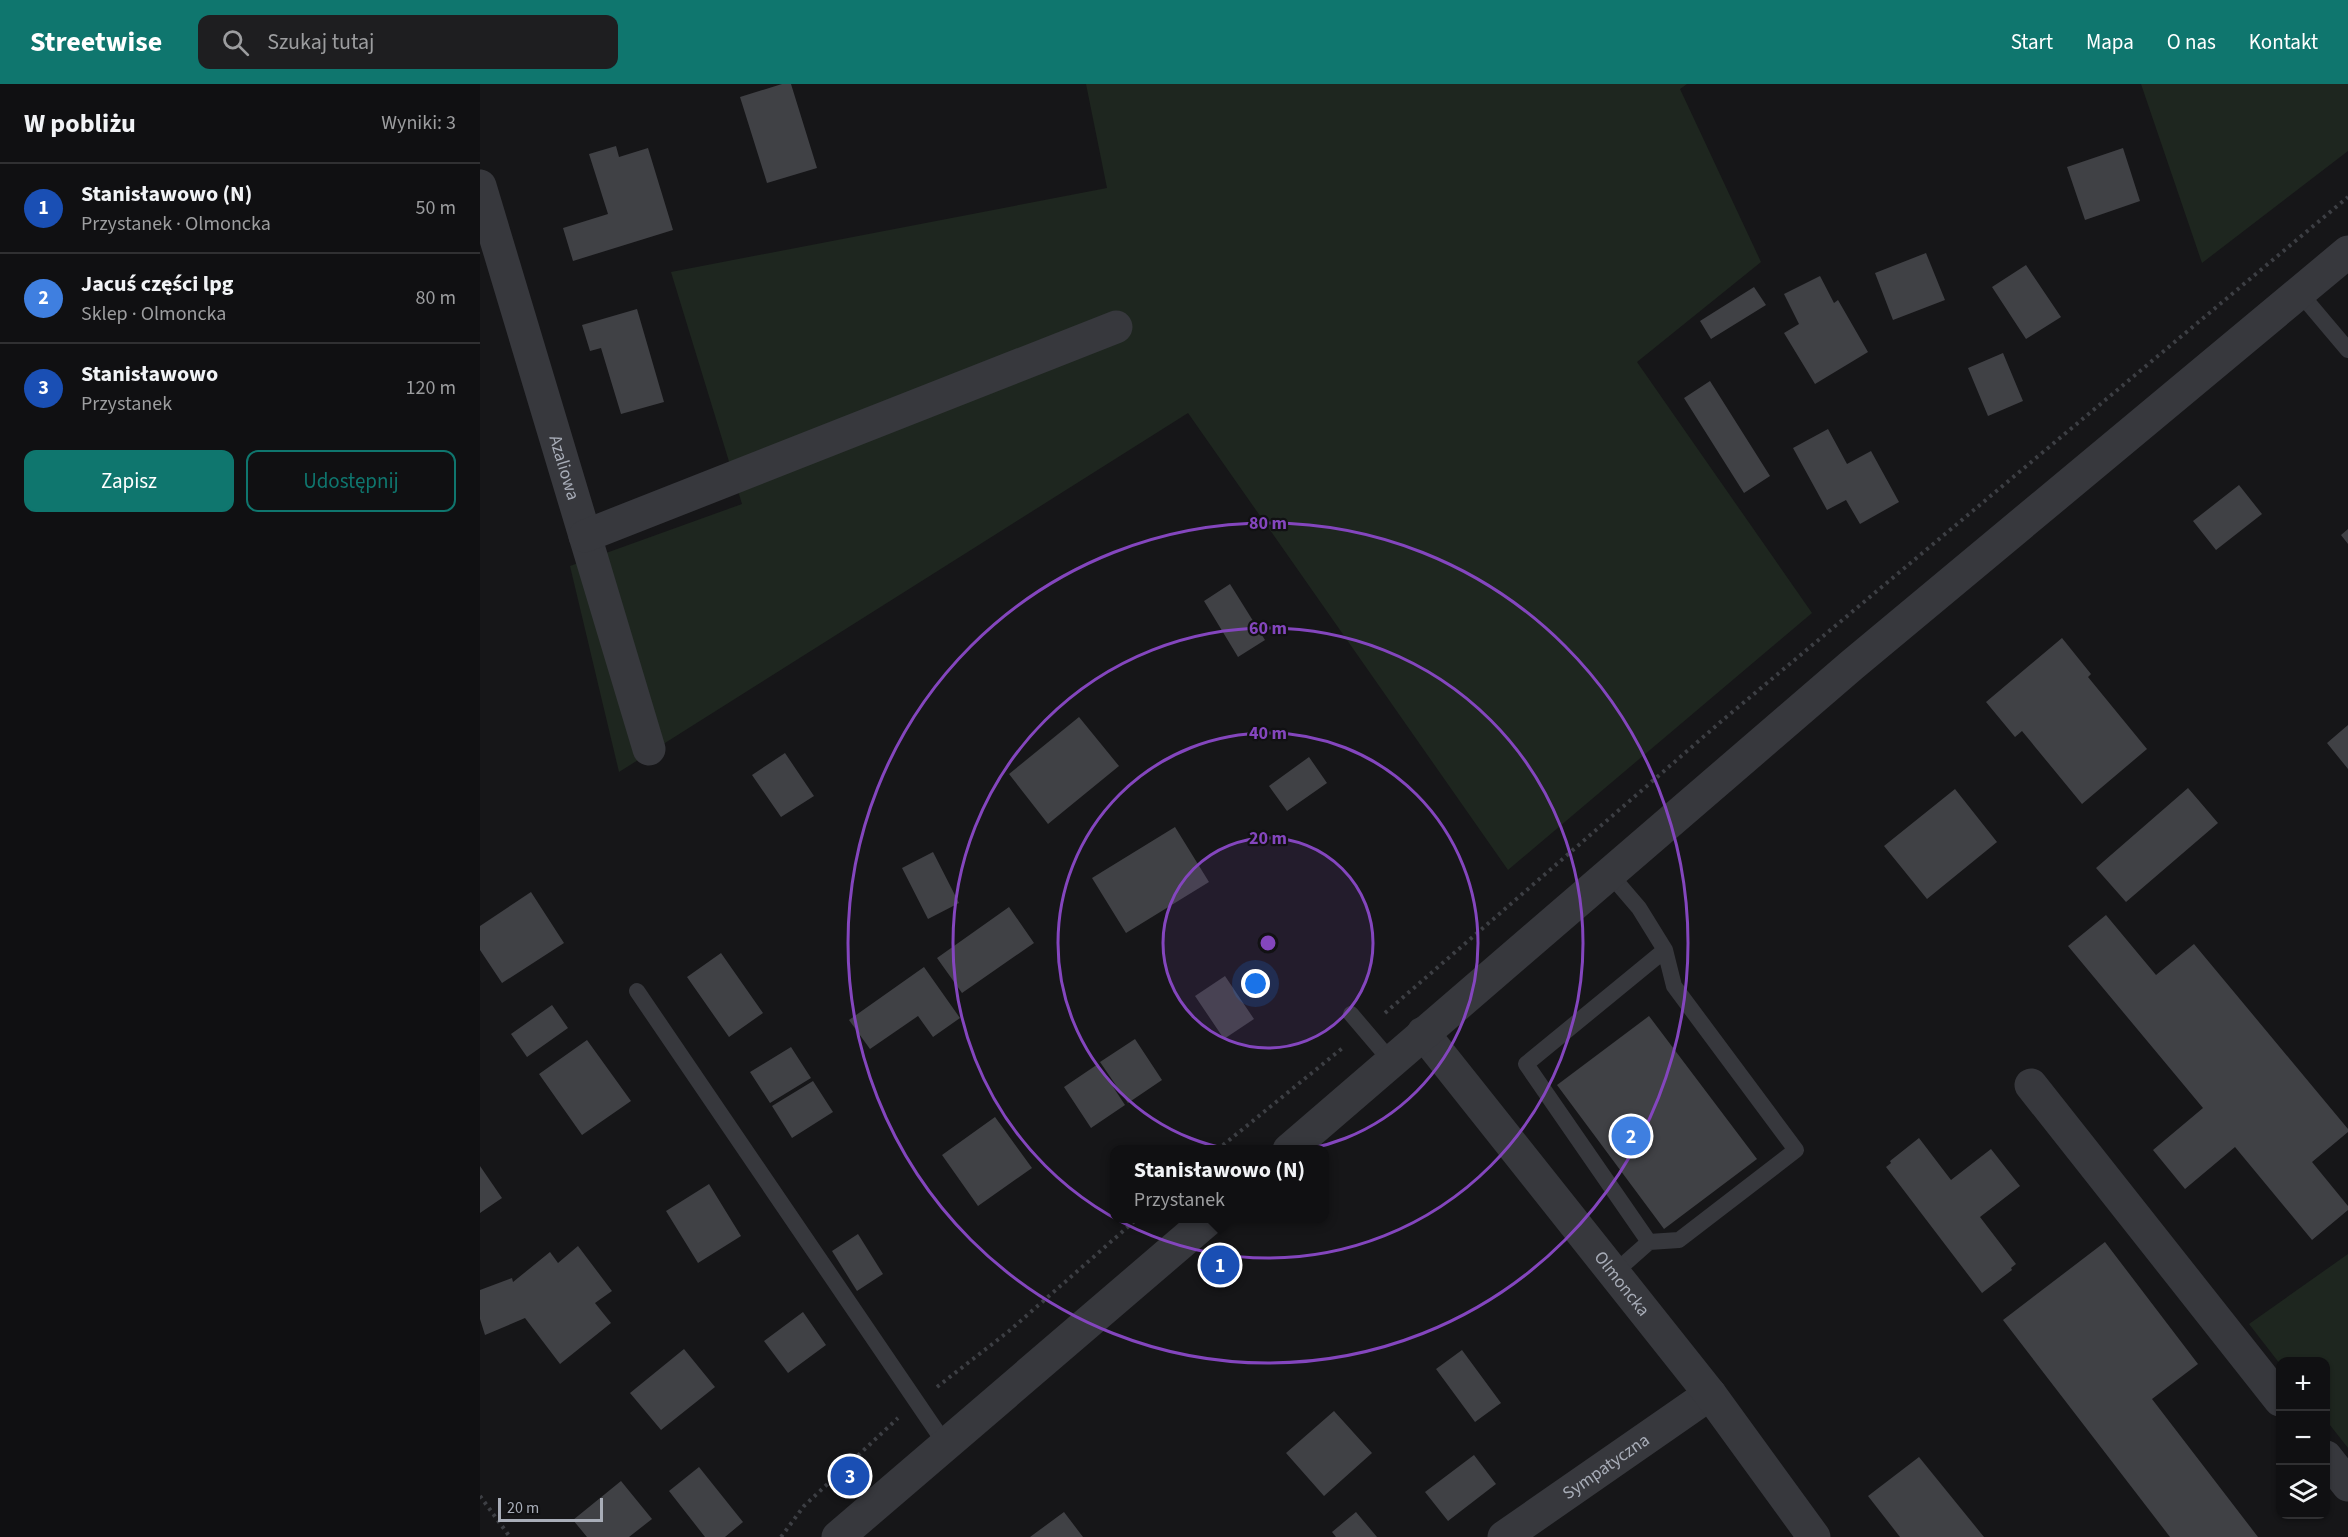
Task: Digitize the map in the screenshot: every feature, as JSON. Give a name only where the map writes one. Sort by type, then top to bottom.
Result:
[{"type":"street","name":"Azaliowa","points":[[480,186],[649,749]]},
{"type":"street","points":[[1294,1145],[1852,665],[2348,252]]},
{"type":"street","points":[[585,536],[1116,327]]},
{"type":"street","name":"Olmoncka","points":[[1423,1033],[1710,1394],[1814,1537]]},
{"type":"street","points":[[2031,1085],[2276,1395]]},
{"type":"street","points":[[838,1537],[1204,1223]]},
{"type":"street","name":"Sympatyczna","points":[[1504,1537],[1710,1394]]},
{"type":"street","points":[[2330,1463],[2348,1485]]},
{"type":"lane","points":[[2299,292],[2348,350]]},
{"type":"lane","points":[[1609,873],[1639,908],[1665,950],[1674,986],[1796,1150],[1679,1240],[1649,1242],[1614,1273]]},
{"type":"lane","points":[[1649,1242],[1526,1064],[1665,950]]},
{"type":"lane","points":[[637,991],[946,1445]]},
{"type":"lane","points":[[1351,1014],[1391,1061]]},
{"type":"path","points":[[1222,1145],[1364,1031],[1724,719],[2348,197]]},
{"type":"path","points":[[781,1537],[804,1506],[884,1430],[1008,1331],[1132,1223]]},
{"type":"path","points":[[480,1496],[510,1537]]},
{"type":"shaded area","points":[[1086,84],[1687,84],[1680,89],[1761,262],[1637,362],[1812,613],[1508,870],[1188,413],[619,772],[570,566],[742,504],[671,272],[1107,188]]},
{"type":"shaded area","points":[[2141,84],[2348,84],[2348,151],[2202,263]]},
{"type":"shaded area","points":[[2348,1254],[2348,1448],[2330,1425],[2330,1357],[2276,1357],[2276,1359],[2249,1324]]},
{"type":"building","points":[[782,84],[791,84],[817,168],[767,183],[740,97]]},
{"type":"building","points":[[616,146],[619,157],[648,148],[673,230],[573,261],[563,228],[608,214],[589,154]]},
{"type":"building","points":[[2123,148],[2140,201],[2085,220],[2067,167]]},
{"type":"building","points":[[1926,253],[1945,300],[1893,320],[1875,273]]},
{"type":"building","points":[[2026,265],[2061,317],[2026,339],[1992,287]]},
{"type":"building","points":[[1820,276],[1834,303],[1838,300],[1868,352],[1815,384],[1784,333],[1799,324],[1784,294]]},
{"type":"building","points":[[1754,287],[1766,305],[1711,339],[1700,321]]},
{"type":"building","points":[[637,309],[664,402],[621,414],[601,348],[590,351],[582,325]]},
{"type":"building","points":[[2003,353],[2023,401],[1988,416],[1968,368]]},
{"type":"building","points":[[1710,381],[1770,476],[1744,493],[1684,398]]},
{"type":"building","points":[[1828,429],[1847,464],[1871,451],[1899,502],[1860,524],[1846,500],[1827,510],[1793,448]]},
{"type":"building","points":[[2239,485],[2262,514],[2216,550],[2193,521]]},
{"type":"building","points":[[2348,529],[2348,544],[2341,535]]},
{"type":"building","points":[[1230,584],[1265,640],[1238,657],[1204,601]]},
{"type":"building","points":[[2062,638],[2091,674],[2088,677],[2147,749],[2082,804],[2022,731],[2015,737],[1986,702]]},
{"type":"building","points":[[1079,717],[1119,766],[1048,824],[1009,774]]},
{"type":"building","points":[[2348,725],[2348,769],[2327,743]]},
{"type":"building","points":[[785,753],[814,796],[781,817],[752,775]]},
{"type":"building","points":[[1309,757],[1327,783],[1287,811],[1269,786]]},
{"type":"building","points":[[2188,788],[2218,823],[2126,902],[2096,868]]},
{"type":"building","points":[[1955,789],[1997,842],[1927,899],[1884,846]]},
{"type":"building","points":[[1175,827],[1209,882],[1126,933],[1092,878]]},
{"type":"building","points":[[933,852],[959,903],[928,919],[902,868]]},
{"type":"building","points":[[531,892],[564,943],[502,983],[480,950],[480,926]]},
{"type":"building","points":[[1009,907],[1034,943],[962,993],[937,958]]},
{"type":"building","points":[[2106,915],[2156,975],[2194,944],[2348,1129],[2348,1132],[2312,1162],[2348,1206],[2348,1210],[2312,1240],[2235,1147],[2185,1189],[2153,1150],[2203,1108],[2068,946]]},
{"type":"building","points":[[721,953],[763,1013],[729,1037],[687,977]]},
{"type":"building","points":[[924,967],[960,1018],[933,1037],[918,1016],[870,1049],[849,1020]]},
{"type":"building","points":[[1225,976],[1254,1019],[1224,1039],[1195,996]]},
{"type":"building","points":[[552,1005],[568,1028],[527,1057],[511,1034]]},
{"type":"building","points":[[1649,1016],[1757,1159],[1664,1229],[1557,1085]]},
{"type":"building","points":[[1135,1039],[1162,1080],[1128,1103],[1100,1062]]},
{"type":"building","points":[[587,1040],[631,1101],[582,1135],[539,1074]]},
{"type":"building","points":[[791,1047],[811,1078],[770,1103],[750,1072]]},
{"type":"building","points":[[1098,1064],[1125,1105],[1091,1128],[1064,1087]]},
{"type":"building","points":[[813,1081],[833,1112],[792,1138],[772,1106]]},
{"type":"building","points":[[995,1117],[1032,1168],[978,1206],[942,1155]]},
{"type":"building","points":[[1919,1138],[1951,1180],[1991,1149],[2020,1186],[1980,1217],[2016,1264],[2011,1268],[2012,1270],[1982,1293],[1886,1167],[1891,1163],[1890,1161]]},
{"type":"building","points":[[480,1166],[502,1198],[480,1213]]},
{"type":"building","points":[[709,1184],[741,1236],[698,1263],[666,1211]]},
{"type":"building","points":[[858,1234],[883,1274],[857,1291],[832,1251]]},
{"type":"building","points":[[2105,1242],[2198,1364],[2152,1399],[2258,1537],[2170,1537],[2003,1320]]},
{"type":"building","points":[[578,1246],[612,1291],[595,1303],[611,1323],[560,1364],[525,1318],[485,1335],[480,1319],[480,1290],[512,1278],[513,1282],[550,1252],[558,1263]]},
{"type":"building","points":[[803,1312],[826,1345],[788,1373],[764,1341]]},
{"type":"building","points":[[684,1349],[715,1387],[661,1430],[630,1393]]},
{"type":"building","points":[[1462,1350],[1501,1403],[1475,1422],[1436,1369]]},
{"type":"building","points":[[1334,1411],[1372,1453],[1324,1496],[1286,1453]]},
{"type":"building","points":[[1474,1455],[1496,1484],[1448,1521],[1425,1492]]},
{"type":"building","points":[[1919,1457],[1984,1537],[1900,1537],[1868,1496]]},
{"type":"building","points":[[699,1467],[743,1522],[725,1537],[705,1537],[669,1491]]},
{"type":"building","points":[[621,1481],[652,1519],[629,1537],[587,1537],[573,1520]]},
{"type":"building","points":[[1064,1512],[1083,1537],[1030,1537]]},
{"type":"building","points":[[1356,1512],[1377,1537],[1336,1537],[1332,1532]]},
{"type":"place","name":"Jacuś części lpg","points":[[1631,1136]]},
{"type":"place","name":"Stanisławowo (N)","points":[[1220,1265]]},
{"type":"place","name":"Stanisławowo","points":[[850,1476]]}]
